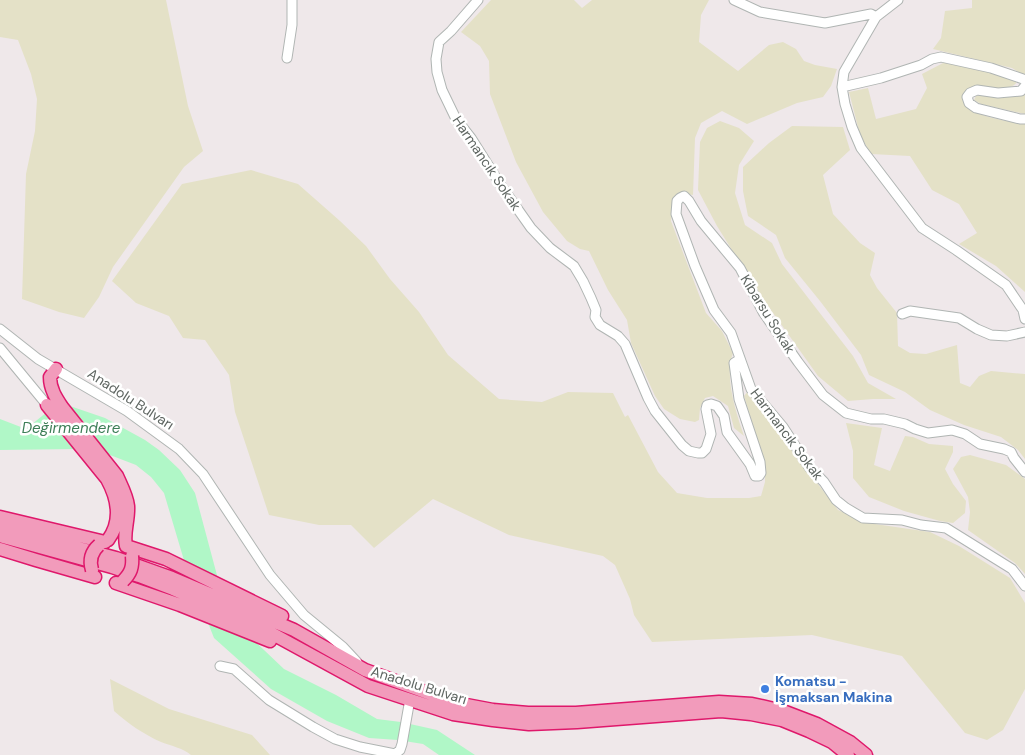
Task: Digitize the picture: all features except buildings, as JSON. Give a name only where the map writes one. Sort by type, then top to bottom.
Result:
[{"type":"highway","points":[[51,402],[109,464],[123,489],[128,506],[124,537],[133,562],[128,576],[119,582],[108,584],[101,581],[94,573],[90,563],[94,550],[112,535],[116,525],[117,503],[114,491],[107,480],[51,402],[50,377],[56,369]]},
{"type":"highway","points":[[0,517],[104,542],[118,542],[129,551],[166,559],[297,624],[365,670]]},
{"type":"highway","name":"Anadolu Bulvarı","points":[[0,527],[116,558],[173,583],[250,610],[294,630],[365,670],[456,703],[493,710],[528,713],[576,713],[719,702],[752,704],[783,711],[817,724],[850,742],[866,755]]},
{"type":"highway","name":"Anadolu Bulvarı","points":[[0,536],[140,576],[173,583],[259,631],[368,686],[453,714],[529,724],[721,712],[751,714],[782,720],[800,727],[832,742],[848,755]]},
{"type":"highway","points":[[0,550],[94,573]]},
{"type":"highway","points":[[119,582],[180,605],[259,631]]},
{"type":"street","points":[[287,58],[292,25],[292,0]]},
{"type":"street","name":"Harmancık Sokak","points":[[478,0],[439,42],[436,59],[442,90],[456,119],[532,228],[550,248],[574,266],[584,281],[596,310],[595,317],[600,325],[618,336],[625,344],[648,398],[682,445],[698,453],[702,453],[706,449],[711,434],[706,409],[707,405],[717,406],[724,416],[727,432],[750,464],[756,476],[759,476],[761,473],[760,462],[739,399],[734,363],[740,359],[752,389],[783,427],[809,466],[824,482],[836,500],[846,508],[863,518],[902,520],[920,525],[946,528],[1012,569],[1025,586]]},
{"type":"street","points":[[734,0],[760,12],[825,23],[871,14],[876,17]]},
{"type":"street","points":[[898,0],[876,17],[844,72],[842,87],[852,127],[861,148],[922,228],[1006,285],[1023,310],[1025,319]]},
{"type":"street","points":[[842,87],[881,78],[921,65],[941,56],[991,68],[1025,81]]},
{"type":"street","points":[[1025,86],[1021,91],[998,92],[977,90],[966,97],[969,103],[976,108],[1020,119],[1025,118]]},
{"type":"street","name":"Kibarsu Sokak","points":[[740,359],[731,333],[714,310],[676,214],[677,201],[684,196],[701,221],[740,268],[763,312],[823,396],[846,413],[860,417],[884,419],[905,424],[928,433],[952,430],[965,434],[980,444],[1011,452],[1025,472]]},
{"type":"street","points":[[902,314],[910,310],[959,318],[991,335],[1007,336],[1025,332]]},
{"type":"street","name":"Anadolu Bulvarı","points":[[0,329],[38,359],[127,411],[179,449],[203,474],[270,575],[304,615],[343,647],[365,670]]},
{"type":"street","points":[[0,348],[51,402]]},
{"type":"street","points":[[220,666],[234,669],[270,700],[335,739],[395,755],[400,750],[402,744],[410,699]]},
{"type":"shaded area","points":[[0,0],[166,0],[188,106],[203,151],[184,167],[113,267],[99,297],[84,318],[59,312],[22,299],[26,174],[35,131],[37,99],[31,74],[18,40],[0,37]]},
{"type":"shaded area","points":[[491,0],[574,0],[582,8],[592,0],[709,0],[701,15],[699,42],[738,71],[769,45],[783,42],[796,49],[804,61],[837,69],[831,86],[823,97],[797,103],[747,124],[722,111],[701,123],[695,138],[693,195],[680,193],[673,199],[671,221],[706,313],[722,331],[733,353],[730,383],[744,436],[734,428],[728,406],[713,396],[705,398],[700,408],[699,420],[695,422],[680,419],[664,409],[655,396],[631,343],[627,320],[608,290],[589,251],[580,249],[567,241],[543,212],[516,162],[490,94],[489,61],[480,46],[461,32]]},
{"type":"shaded area","points":[[972,0],[1025,0],[1025,76],[1012,68],[933,49],[941,38],[945,11],[972,8]]},
{"type":"shaded area","points":[[945,62],[1001,75],[1017,82],[1008,88],[967,91],[962,97],[966,104],[977,113],[1025,124],[1025,292],[996,266],[959,244],[977,233],[959,204],[932,190],[910,156],[871,154],[860,135],[849,92],[868,88],[876,119],[916,109],[927,88],[922,74]]},
{"type":"shaded area","points":[[1025,93],[1025,114],[981,104],[974,100],[976,96],[1020,96]]},
{"type":"shaded area","points":[[720,121],[739,128],[754,141],[739,165],[735,193],[745,225],[772,243],[782,264],[853,356],[868,383],[896,399],[848,401],[818,376],[758,292],[717,226],[698,190],[700,142],[707,128]]},
{"type":"shaded area","points":[[792,126],[843,127],[850,150],[823,175],[833,214],[860,243],[875,253],[870,275],[877,288],[897,313],[898,346],[910,353],[926,354],[957,345],[960,383],[970,387],[979,376],[991,371],[1025,374],[1025,459],[1018,450],[1001,437],[964,425],[930,410],[905,392],[869,375],[861,355],[785,258],[776,235],[748,216],[743,191],[743,167],[769,143]]},
{"type":"shaded area","points":[[251,170],[298,184],[340,221],[366,246],[390,279],[419,312],[448,355],[499,399],[542,402],[568,392],[613,393],[625,417],[628,415],[658,472],[677,493],[707,498],[749,498],[761,496],[765,482],[765,465],[744,396],[749,390],[838,510],[868,523],[930,532],[959,546],[1010,578],[1025,603],[1025,689],[1003,730],[987,740],[965,733],[902,656],[812,635],[652,642],[634,615],[630,599],[615,565],[603,556],[509,535],[433,499],[374,548],[351,525],[319,525],[269,515],[235,412],[229,375],[205,340],[183,338],[169,316],[136,303],[112,281],[182,184]]},
{"type":"shaded area","points":[[846,423],[882,428],[874,465],[890,471],[905,436],[913,437],[929,444],[953,446],[953,452],[945,469],[953,484],[966,501],[965,513],[953,523],[940,521],[904,511],[869,497],[853,478],[853,451]]},
{"type":"shaded area","points":[[970,455],[1006,465],[1025,479],[1025,574],[1015,563],[968,530],[970,512],[968,497],[953,469],[961,457]]},
{"type":"shaded area","points":[[110,679],[169,709],[252,735],[270,755],[191,755],[154,739],[114,711]]},
{"type":"water","name":"Değirmendere","points":[[70,406],[105,418],[145,440],[159,450],[180,470],[195,493],[218,579],[243,630],[284,669],[336,695],[377,719],[437,730],[475,755],[439,755],[423,744],[369,738],[327,721],[271,689],[214,638],[186,567],[164,493],[151,477],[136,465],[110,455],[75,449],[0,450],[0,419],[26,429],[47,412]]},
{"type":"place","name":"Komatsu - İşmaksan Makina","points":[[765,689]]}]
